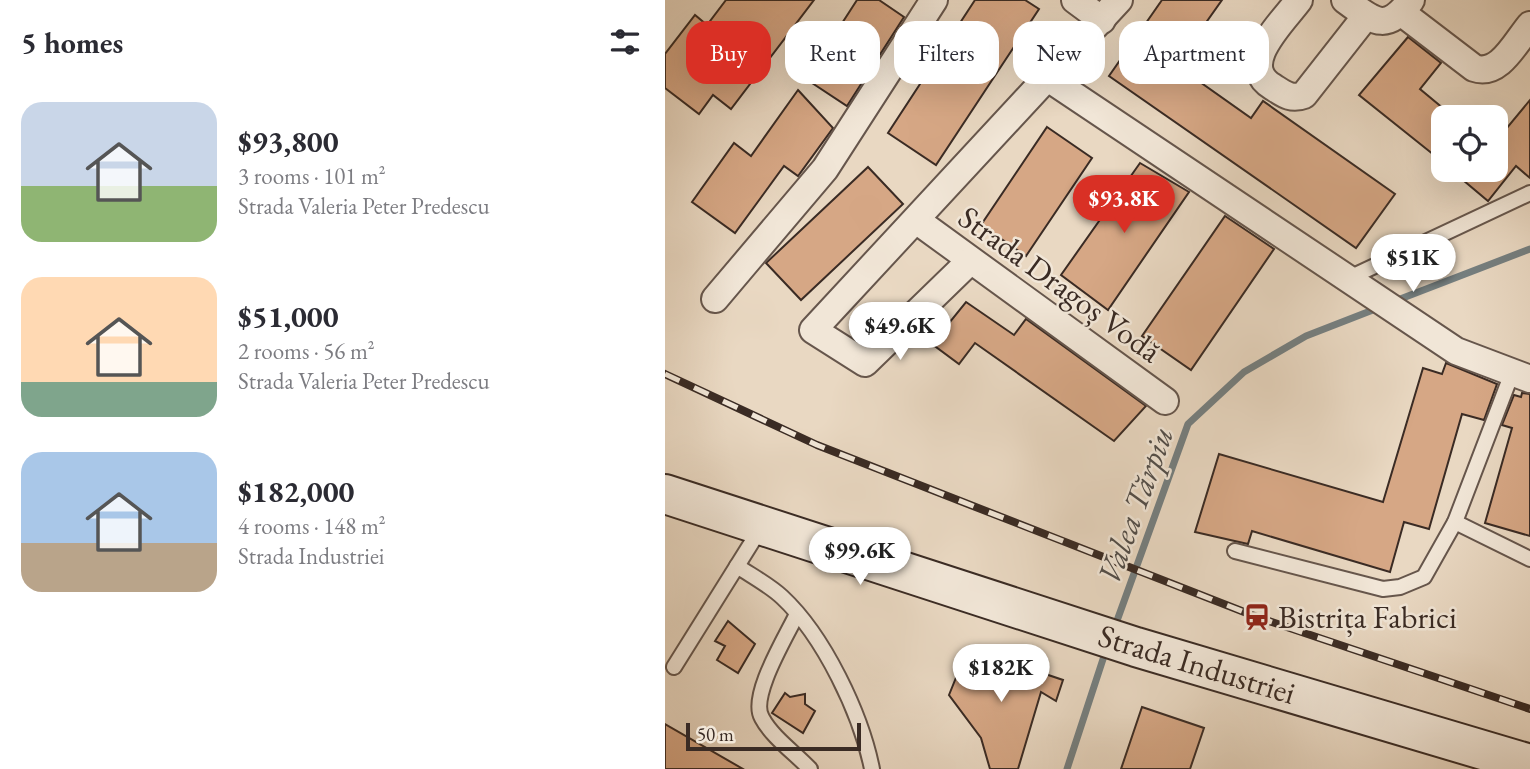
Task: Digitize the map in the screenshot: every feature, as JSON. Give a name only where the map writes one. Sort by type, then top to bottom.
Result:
[{"type":"street","points":[[715,299],[825,169],[934,0]]},
{"type":"street","name":"Strada Dragoș Vodă","points":[[1075,0],[1111,10]]},
{"type":"street","points":[[1299,0],[1262,50],[1257,64],[1258,75],[1265,83],[1291,97],[1304,95],[1366,16]]},
{"type":"street","points":[[1345,0],[1366,16],[1383,23],[1406,6],[1473,68],[1487,72],[1495,68],[1530,25]]},
{"type":"street","name":"Strada Dragoș Vodă","points":[[969,262],[865,363],[813,330],[1042,84]]},
{"type":"street","points":[[1057,84],[1456,351],[1521,376]]},
{"type":"street","name":"Strada Dragoș Vodă","points":[[916,220],[969,262],[1165,401]]},
{"type":"street","name":"Strada Industriei","points":[[665,494],[1136,647],[1530,764]]},
{"type":"lane","points":[[1346,279],[1530,194]]},
{"type":"lane","points":[[1235,551],[1383,589],[1400,587],[1424,577],[1455,522],[1521,376]]},
{"type":"lane","points":[[1455,522],[1530,559]]},
{"type":"lane","points":[[674,667],[763,525]]},
{"type":"lane","points":[[737,566],[782,597],[822,651],[855,712],[872,769]]},
{"type":"lane","points":[[797,614],[758,698],[759,715],[810,769]]},
{"type":"building","points":[[726,0],[814,0],[798,21],[785,21],[785,38],[771,56],[771,21],[710,21]]},
{"type":"building","points":[[857,0],[879,0],[904,17],[901,21],[894,21],[894,33],[880,54],[880,21],[843,21]]},
{"type":"building","points":[[975,0],[1025,0],[1039,9],[1031,21],[1013,21],[1013,48],[999,70],[999,21],[961,21]]},
{"type":"building","points":[[1162,0],[1222,0],[1207,21],[1147,21]]},
{"type":"building","points":[[695,15],[702,21],[690,21]]},
{"type":"building","points":[[686,27],[686,84],[750,84],[731,109],[713,95],[699,114],[665,88],[665,54]]},
{"type":"building","points":[[1408,37],[1441,63],[1420,89],[1439,105],[1431,105],[1431,153],[1359,95]]},
{"type":"building","points":[[1119,62],[1119,83],[1109,76]]},
{"type":"building","points":[[814,84],[861,84],[847,106]]},
{"type":"building","points":[[920,84],[989,84],[936,165],[888,133]]},
{"type":"building","points":[[1120,84],[1203,84],[1251,118],[1263,101],[1395,194],[1356,248]]},
{"type":"building","points":[[798,90],[833,128],[798,176],[784,166],[735,233],[692,202],[734,143],[751,156]]},
{"type":"building","points":[[1530,100],[1530,178],[1516,166],[1508,176],[1508,127]]},
{"type":"building","points":[[1047,127],[1092,158],[1026,256],[981,225]]},
{"type":"building","points":[[1140,163],[1189,192],[1108,310],[1061,275]]},
{"type":"building","points":[[868,167],[903,204],[801,300],[766,263]]},
{"type":"building","points":[[1465,182],[1503,182],[1488,201]]},
{"type":"building","points":[[1225,216],[1274,249],[1191,370],[1142,336]]},
{"type":"building","points":[[966,302],[1014,335],[1026,319],[1146,406],[1114,441],[975,343],[959,364],[932,344]]},
{"type":"building","points":[[1446,363],[1497,384],[1484,420],[1462,414],[1429,529],[1404,522],[1390,572],[1252,531],[1248,544],[1195,532],[1219,454],[1383,502],[1423,368],[1442,374]]},
{"type":"building","points":[[1522,393],[1530,394],[1530,536],[1485,523],[1512,428],[1502,425],[1514,395],[1521,397]]},
{"type":"building","points":[[728,621],[755,644],[738,673],[717,660],[725,646],[715,641]]},
{"type":"building","points":[[968,648],[1063,680],[1056,701],[1041,692],[1018,769],[990,769],[981,738],[949,695]]},
{"type":"building","points":[[785,693],[790,697],[805,694],[805,704],[815,711],[803,733],[772,713]]},
{"type":"building","points":[[1142,707],[1204,728],[1190,769],[1121,769]]},
{"type":"building","points":[[665,724],[743,769],[665,769]]},
{"type":"waterway","name":"Valea Tărpiu","points":[[1395,301],[1530,249]]},
{"type":"waterway","name":"Valea Tărpiu","points":[[1114,629],[1188,424],[1244,372],[1306,336],[1378,308]]},
{"type":"waterway","name":"Valea Tărpiu","points":[[1067,769],[1106,650]]},
{"type":"railway","points":[[665,374],[817,445],[1257,617],[1530,709]]},
{"type":"place","name":"Bistrița Fabrici","points":[[1257,617]]}]
